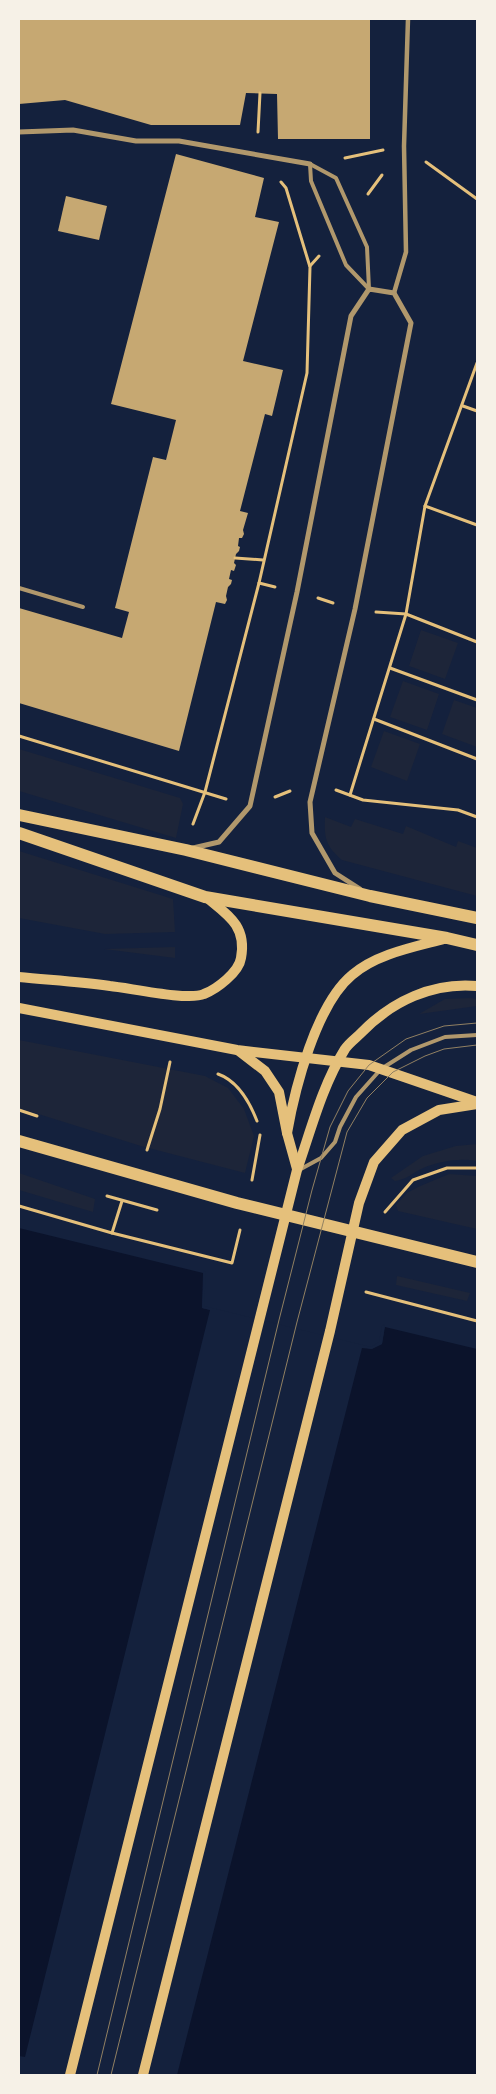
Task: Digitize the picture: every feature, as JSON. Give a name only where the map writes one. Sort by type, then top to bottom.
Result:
[{"type":"main road","points":[[19,814],[186,850],[370,896],[477,918]]},
{"type":"main road","points":[[19,833],[205,896],[477,944]]},
{"type":"main road","points":[[19,977],[179,995],[203,995],[227,980],[241,960],[242,940],[234,919],[205,896]]},
{"type":"main road","points":[[287,1133],[291,1111],[312,1038],[332,998],[352,975],[389,954],[447,938]]},
{"type":"main road","points":[[70,2075],[298,1170],[325,1087],[346,1048],[376,1017],[414,995],[456,984],[477,986]]},
{"type":"main road","points":[[19,1008],[237,1050],[369,1065],[477,1103]]},
{"type":"main road","points":[[237,1050],[265,1071],[280,1092],[287,1133],[298,1170]]},
{"type":"main road","points":[[143,2075],[327,1341],[359,1203],[374,1162],[402,1130],[439,1110],[477,1103]]},
{"type":"main road","points":[[19,1141],[237,1203],[477,1262]]},
{"type":"street","points":[[370,896],[335,873],[312,833],[310,802],[354,608],[411,323],[394,293],[406,252],[404,146],[408,19]]},
{"type":"street","points":[[19,132],[73,130],[136,141],[179,141],[310,164]]},
{"type":"street","points":[[186,850],[219,842],[250,806],[297,592],[351,316],[369,289],[394,293]]},
{"type":"lane","points":[[310,164],[311,181],[346,265],[369,289]]},
{"type":"lane","points":[[310,164],[336,178],[367,247],[369,289]]},
{"type":"lane","points":[[19,588],[84,607]]},
{"type":"lane","points":[[298,1170],[321,1158],[335,1142],[340,1127],[356,1098],[381,1069],[411,1050],[445,1037],[477,1035]]},
{"type":"path","points":[[191,829],[205,792],[264,560],[307,373],[310,267],[286,188],[258,154],[260,93]]},
{"type":"path","points":[[310,164],[404,146],[477,199]]},
{"type":"path","points":[[350,795],[406,614],[425,506],[477,363]]},
{"type":"path","points":[[462,406],[477,411]]},
{"type":"path","points":[[425,506],[477,526]]},
{"type":"path","points":[[235,558],[264,560]]},
{"type":"path","points":[[390,668],[477,700]]},
{"type":"path","points":[[374,719],[477,759]]},
{"type":"path","points":[[19,736],[205,792]]},
{"type":"path","points":[[250,806],[314,782],[380,803],[458,810],[477,817]]},
{"type":"path","points":[[146,1152],[160,1110],[170,1061]]},
{"type":"path","points":[[214,1073],[222,1075],[237,1087],[246,1098],[260,1129],[254,1176]]},
{"type":"path","points":[[386,1210],[413,1180],[447,1168],[477,1168]]},
{"type":"path","points":[[112,1233],[122,1201]]},
{"type":"path","points":[[19,1206],[112,1233],[232,1263]]},
{"type":"path","points":[[366,1292],[477,1321]]},
{"type":"shaded area","points":[[421,630],[458,643],[445,679],[409,666]]},
{"type":"shaded area","points":[[403,681],[439,694],[427,730],[390,717]]},
{"type":"shaded area","points":[[454,700],[477,708],[477,747],[442,734]]},
{"type":"shaded area","points":[[384,731],[420,744],[407,781],[371,767]]},
{"type":"shaded area","points":[[19,749],[180,798],[183,804],[176,838],[19,791]]},
{"type":"shaded area","points":[[325,817],[351,827],[355,819],[403,834],[406,826],[456,847],[458,841],[477,848],[477,896],[342,860],[327,842]]},
{"type":"shaded area","points":[[19,851],[173,899],[175,932],[105,934],[19,918]]},
{"type":"shaded area","points":[[175,947],[175,958],[104,949]]},
{"type":"shaded area","points":[[445,999],[477,999],[477,1006],[419,1014]]},
{"type":"shaded area","points":[[19,1040],[205,1076],[228,1088],[244,1109],[254,1136],[245,1173],[141,1146],[19,1108]]},
{"type":"shaded area","points":[[477,1144],[477,1161],[457,1160],[443,1162],[423,1168],[406,1178],[395,1181],[391,1178],[423,1156],[456,1146]]},
{"type":"shaded area","points":[[19,1173],[95,1199],[93,1212],[19,1190]]},
{"type":"shaded area","points":[[449,1174],[477,1176],[477,1229],[398,1211],[396,1205],[407,1193]]},
{"type":"shaded area","points":[[19,1228],[203,1273],[202,1308],[371,1349],[382,1344],[385,1327],[477,1349],[477,2075],[19,2075]]},
{"type":"shaded area","points":[[397,1276],[470,1293],[467,1301],[396,1285]]},
{"type":"pier","points":[[204,1270],[206,1273],[204,1306],[371,1347],[379,1342],[382,1326],[385,1324],[382,1344],[372,1349],[362,1348],[177,2075],[20,2075],[19,2056],[25,2057],[210,1310],[202,1308]]},
{"type":"building","points":[[19,19],[370,19],[370,139],[278,139],[277,94],[246,93],[240,125],[151,125],[65,100],[19,104]]},
{"type":"building","points":[[176,154],[264,178],[255,217],[279,222],[243,361],[283,370],[272,416],[265,414],[240,511],[248,513],[243,530],[244,534],[242,538],[239,538],[238,546],[240,547],[234,563],[236,565],[234,571],[231,570],[229,579],[232,580],[228,587],[227,600],[225,604],[216,602],[179,751],[19,703],[19,608],[122,638],[129,612],[115,608],[153,457],[166,460],[176,420],[111,404]]},
{"type":"building","points":[[66,196],[107,206],[99,240],[58,231]]},
{"type":"tram line","points":[[97,2075],[279,1320],[330,1127],[348,1091],[369,1065],[406,1039],[444,1026],[477,1023]]},
{"type":"tram line","points":[[111,2075],[297,1322],[347,1132],[367,1098],[393,1072],[444,1049],[477,1045]]}]
